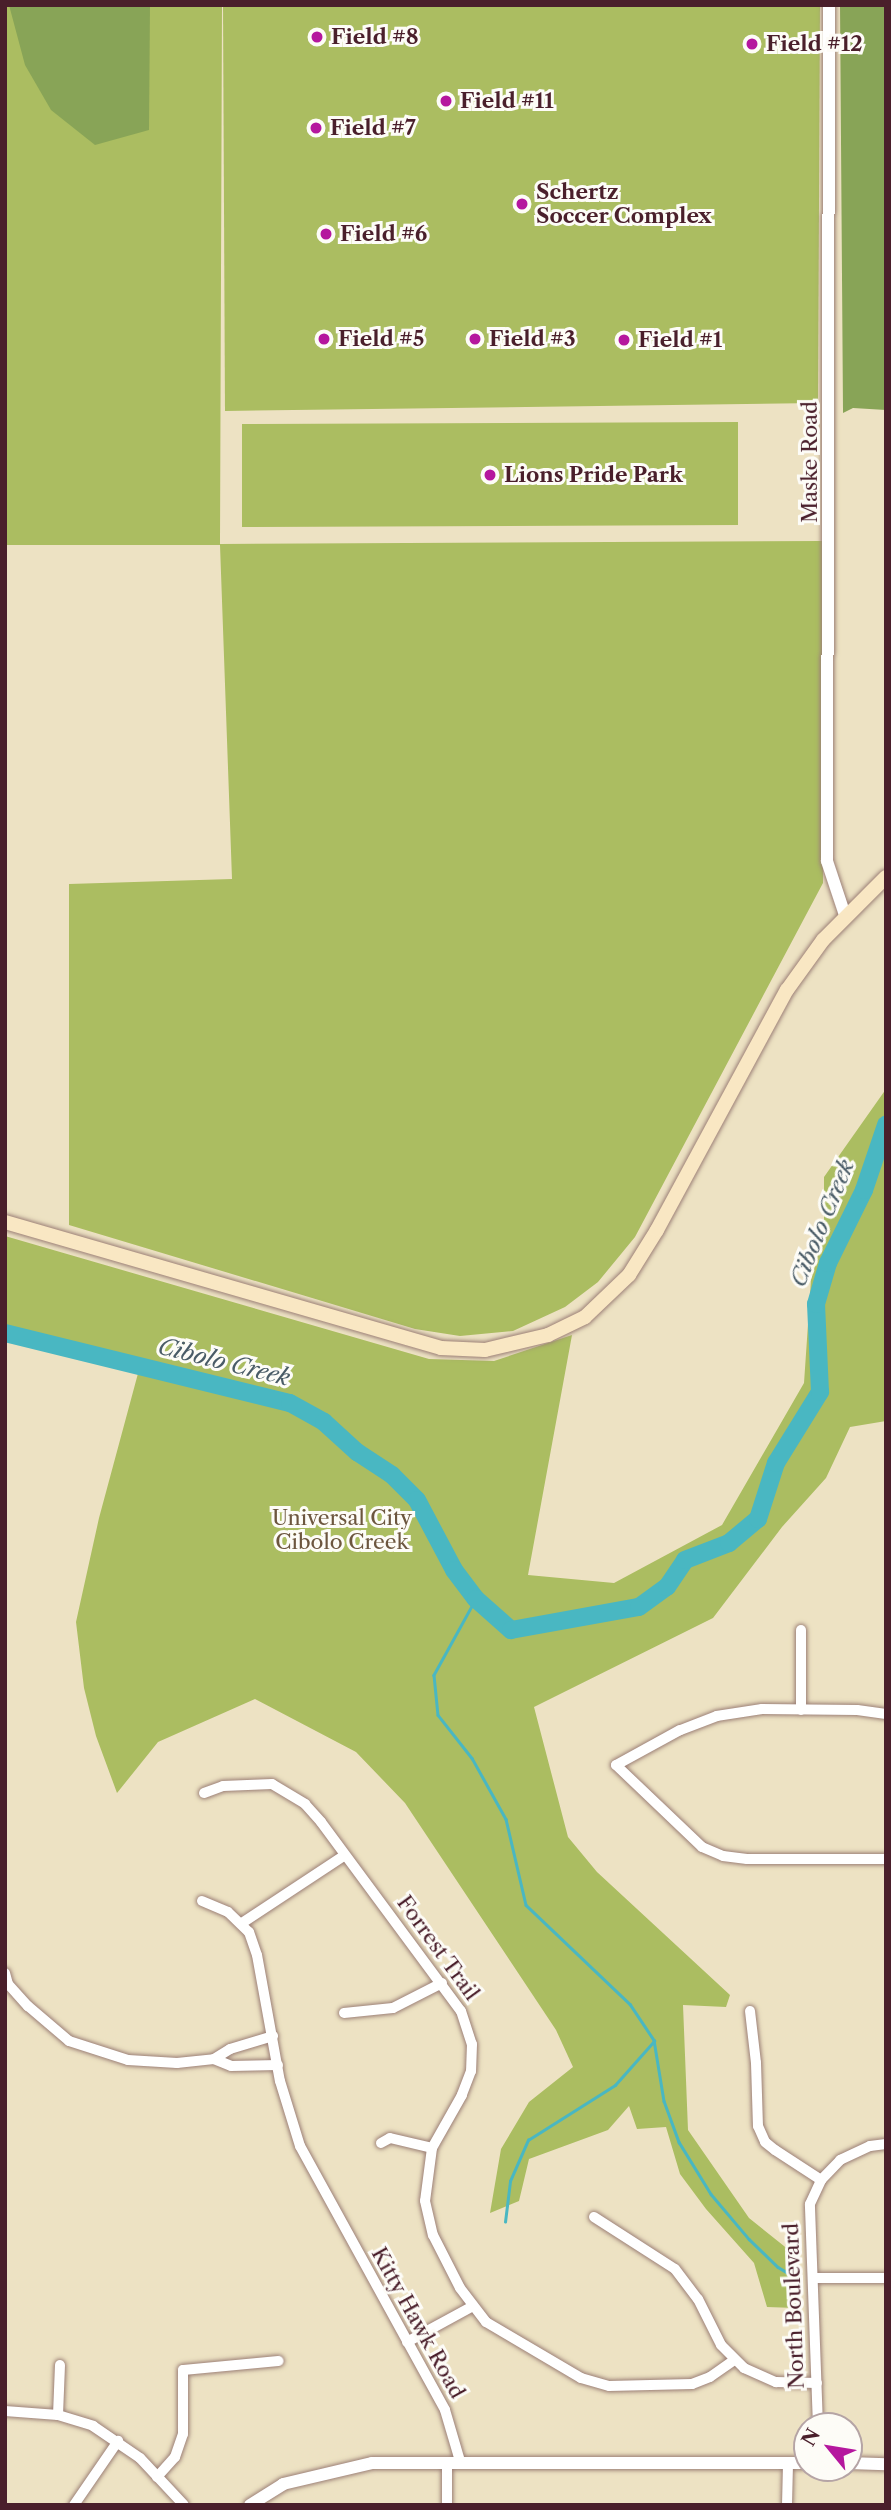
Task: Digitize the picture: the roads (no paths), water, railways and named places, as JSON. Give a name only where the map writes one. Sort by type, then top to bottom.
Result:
[{"type":"main road","points":[[5,1222],[441,1348],[485,1350],[548,1335],[585,1317],[613,1294],[629,1275],[657,1230],[777,1006],[809,957],[845,915],[886,877]]},
{"type":"street","name":"Maske Road","points":[[829,5],[827,860],[845,915]]},
{"type":"street","points":[[801,1630],[801,1710]]},
{"type":"street","points":[[886,1714],[762,1709],[717,1716],[680,1730],[616,1765],[702,1847],[723,1856],[747,1859],[886,1859]]},
{"type":"street","name":"Forrest Trail","points":[[204,1793],[233,1785],[272,1784],[305,1804],[442,1983],[468,2027],[472,2062],[466,2088],[432,2148],[425,2201],[433,2235],[473,2306],[500,2332],[581,2378],[599,2384],[672,2387],[692,2384],[710,2377],[734,2360]]},
{"type":"street","points":[[202,1901],[228,1912],[242,1923],[345,1855]]},
{"type":"street","name":"Kitty Hawk Road","points":[[242,1923],[257,1955],[278,2065],[295,2131],[305,2157],[445,2410],[454,2461],[447,2505]]},
{"type":"street","points":[[6,1981],[48,2025],[69,2041],[128,2060],[177,2063],[214,2059],[230,2049],[273,2036]]},
{"type":"street","points":[[344,2012],[393,2008],[442,1983]]},
{"type":"street","points":[[750,2011],[756,2063],[758,2126],[765,2141],[775,2150],[821,2180]]},
{"type":"street","points":[[214,2059],[231,2066],[278,2065]]},
{"type":"street","points":[[381,2143],[390,2137],[432,2148]]},
{"type":"street","name":"North Boulevard","points":[[818,2412],[810,2204],[821,2180],[840,2160],[854,2151],[886,2144]]},
{"type":"street","points":[[594,2217],[666,2262],[684,2278],[698,2299],[721,2346],[734,2360],[768,2380],[817,2383]]},
{"type":"street","points":[[813,2278],[886,2278]]},
{"type":"street","points":[[407,2342],[473,2306]]},
{"type":"street","points":[[157,2477],[175,2457],[183,2434],[183,2370],[279,2361]]},
{"type":"street","points":[[58,2416],[60,2365]]},
{"type":"street","points":[[5,2412],[58,2416],[93,2426],[118,2441],[184,2505]]},
{"type":"street","points":[[74,2505],[118,2441]]},
{"type":"street","points":[[250,2505],[283,2484],[351,2466],[454,2461],[793,2463]]},
{"type":"street","points":[[788,2463],[788,2505]]},
{"type":"street","points":[[863,2463],[886,2464]]},
{"type":"waterway","name":"Cibolo Creek","points":[[5,1333],[290,1403],[324,1422],[357,1452],[392,1475],[417,1500],[454,1570],[476,1599],[511,1630],[639,1607],[667,1587],[685,1560],[729,1543],[758,1519],[776,1463],[820,1392],[816,1304],[828,1263],[864,1190],[886,1125]]},
{"type":"waterway","points":[[476,1599],[434,1675],[438,1715],[472,1758],[506,1819],[526,1905],[630,2004],[654,2040],[664,2101],[679,2142],[711,2194],[749,2239],[788,2273]]},
{"type":"waterway","points":[[505,2222],[510,2181],[528,2140],[615,2085],[654,2041]]},
{"type":"place","name":"Field #8","points":[[317,37]]},
{"type":"place","name":"Field #12","points":[[752,44]]},
{"type":"place","name":"Field #11","points":[[446,101]]},
{"type":"place","name":"Field #7","points":[[316,128]]},
{"type":"place","name":"Schertz Soccer Complex","points":[[522,204]]},
{"type":"place","name":"Field #6","points":[[326,234]]},
{"type":"place","name":"Field #5","points":[[324,339]]},
{"type":"place","name":"Field #3","points":[[475,339]]},
{"type":"place","name":"Field #1","points":[[624,340]]},
{"type":"place","name":"Lions Pride Park","points":[[490,475]]},
{"type":"park label","name":"Universal City Cibolo Creek","points":[[342,1530]]}]
